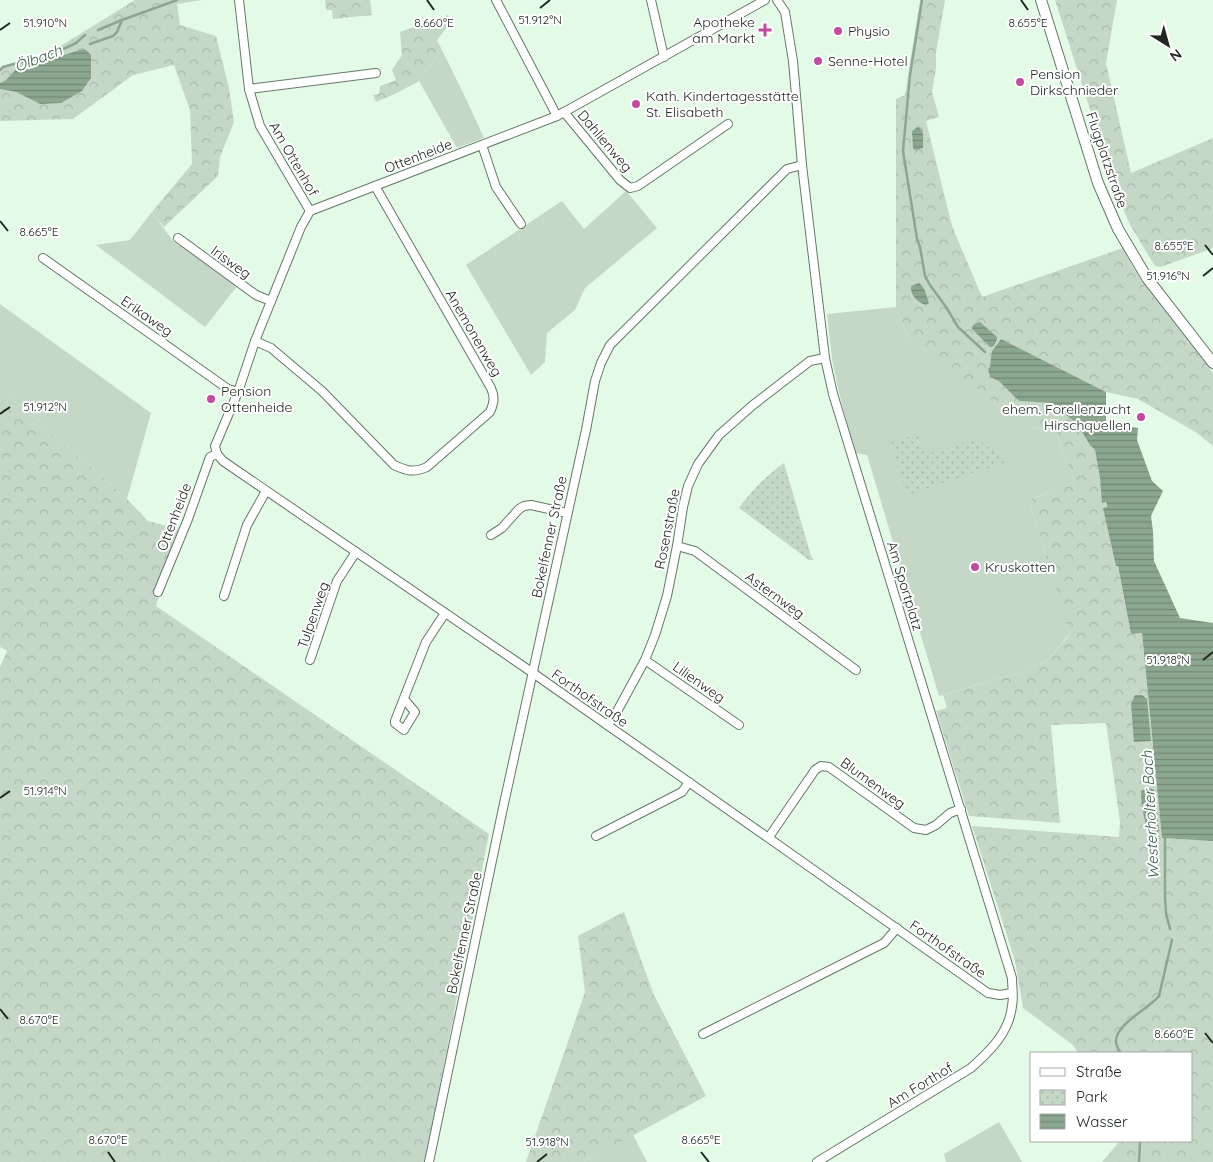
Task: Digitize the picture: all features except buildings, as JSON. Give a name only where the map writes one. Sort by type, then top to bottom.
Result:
[{"type":"street","name":"Am Ottenhof","points":[[239,0],[249,89],[260,126],[310,212]]},
{"type":"street","points":[[496,0],[561,114]]},
{"type":"street","points":[[651,0],[664,57]]},
{"type":"street","name":"Ottenheide","points":[[158,592],[188,519],[210,457],[217,454],[216,446],[238,392],[255,341],[301,227],[310,212],[561,114],[765,0]]},
{"type":"street","points":[[777,0],[785,12],[795,79],[802,165]]},
{"type":"street","name":"Flugplatzstraße","points":[[1040,0],[1095,175],[1111,215],[1147,278],[1213,363]]},
{"type":"street","points":[[249,89],[376,72]]},
{"type":"street","name":"Dahlienweg","points":[[561,114],[620,180],[630,188],[638,186],[728,124]]},
{"type":"street","points":[[482,145],[496,187],[521,224]]},
{"type":"street","name":"Am Sportplatz","points":[[802,165],[825,358],[833,394],[1012,978],[1012,1007]]},
{"type":"street","name":"Bokelfenner Straße","points":[[429,1162],[503,808],[586,430],[595,380],[601,363],[610,346],[787,169],[802,165]]},
{"type":"street","name":"Anemonenweg","points":[[255,341],[271,348],[322,391],[394,465],[407,471],[427,467],[490,412],[494,396],[491,388],[374,186]]},
{"type":"street","name":"Irisweg","points":[[178,238],[256,295],[272,301]]},
{"type":"street","name":"Erikaweg","points":[[43,258],[228,389],[238,392]]},
{"type":"street","name":"Rosenstraße","points":[[607,725],[614,717],[645,660],[655,635],[667,596],[688,486],[698,464],[719,435],[753,405],[810,361],[825,358]]},
{"type":"street","points":[[217,454],[223,461],[266,491],[247,525],[224,596]]},
{"type":"street","name":"Forthofstraße","points":[[266,491],[769,837],[988,993],[1000,995],[1012,993]]},
{"type":"street","points":[[491,535],[502,528],[524,506],[531,505],[567,513]]},
{"type":"street","name":"Asternweg","points":[[677,546],[695,551],[856,670]]},
{"type":"street","name":"Tulpenweg","points":[[310,660],[337,581],[356,552]]},
{"type":"street","points":[[404,699],[426,642],[445,613]]},
{"type":"street","name":"Lilienweg","points":[[645,660],[739,725]]},
{"type":"street","name":"Blumenweg","points":[[769,837],[816,770],[821,766],[829,767],[914,828],[926,830],[936,825],[950,813],[961,809]]},
{"type":"street","points":[[596,836],[682,792],[689,782]]},
{"type":"street","name":"Forthofstraße","points":[[703,1034],[884,943],[897,928]]},
{"type":"street","name":"Am Forthof","points":[[817,1162],[971,1068],[990,1050],[1005,1030],[1012,1007]]},
{"type":"green space","points":[[135,0],[202,0],[177,4],[180,25],[216,36],[229,88],[234,122],[220,157],[218,176],[164,227],[152,212],[192,164],[190,110],[174,65],[133,75],[73,119],[0,121],[0,89],[16,92],[40,104],[83,49],[15,70],[6,80],[0,83],[0,69],[54,50]]},
{"type":"green space","points":[[325,0],[370,0],[372,15],[333,19],[332,10],[326,10]]},
{"type":"green space","points":[[920,0],[945,0],[932,92],[939,117],[926,121],[952,226],[982,297],[1123,248],[1143,283],[1213,373],[1213,446],[1197,433],[1138,399],[1106,392],[1001,339],[992,351],[1019,401],[1052,403],[1077,423],[1095,450],[1131,634],[1142,633],[1162,838],[1213,841],[1213,1162],[1102,1162],[1119,1142],[1193,1142],[1193,1052],[1077,1052],[1073,1045],[1023,1008],[1015,961],[972,826],[1119,837],[1120,822],[1106,723],[1051,725],[1060,823],[969,816],[936,711],[947,708],[943,695],[1019,673],[1050,659],[1069,635],[1029,500],[1075,482],[1056,433],[1030,426],[909,339],[896,307],[896,99],[905,95]]},
{"type":"green space","points":[[1055,0],[1117,0],[1106,63],[1131,173],[1213,138],[1213,248],[1161,267],[1155,266],[1130,225],[1117,194]]},
{"type":"green space","points":[[448,15],[447,27],[437,40],[442,50],[419,81],[376,102],[373,95],[379,94],[380,86],[396,80],[392,70],[402,55],[400,32]]},
{"type":"green space","points":[[442,50],[484,138],[457,148],[419,81]]},
{"type":"green space","points":[[626,191],[657,228],[585,288],[575,310],[547,333],[545,362],[531,375],[466,265],[562,201],[584,229]]},
{"type":"green space","points":[[152,212],[173,241],[238,285],[205,327],[96,245],[130,240]]},
{"type":"green space","points":[[0,304],[151,413],[127,499],[0,388]]},
{"type":"green space","name":"Kruskotten","points":[[896,307],[909,339],[1030,426],[1056,433],[1075,482],[1029,500],[1069,634],[1050,659],[1019,673],[939,696],[867,455],[855,453],[832,359],[827,314]]},
{"type":"green space","points":[[0,388],[127,499],[148,521],[178,529],[156,606],[489,834],[425,1162],[0,1162],[0,667],[7,651],[0,647]]},
{"type":"green space","points":[[918,434],[926,454],[977,439],[1010,461],[907,495],[890,443]]},
{"type":"green space","points":[[784,463],[811,556],[814,560],[809,560],[739,508],[771,473]]},
{"type":"green space","points":[[624,912],[653,993],[706,1096],[584,1162],[526,1162],[585,992],[578,936]]},
{"type":"green space","points":[[999,1122],[1022,1162],[946,1162],[944,1154]]},
{"type":"green space","points":[[633,1135],[647,1162],[584,1162]]},
{"type":"water","points":[[83,49],[91,55],[91,78],[82,91],[61,103],[40,104],[16,92],[0,89],[0,83],[6,80],[15,70]]},
{"type":"water","points":[[918,127],[923,132],[923,148],[916,150],[913,149],[912,131]]},
{"type":"water","points":[[919,283],[929,303],[926,305],[917,300],[911,289],[911,286]]},
{"type":"water","points":[[980,322],[997,337],[994,346],[990,347],[972,329],[973,325]]},
{"type":"water","points":[[1001,339],[1106,392],[1106,424],[1138,428],[1137,440],[1152,481],[1163,491],[1151,516],[1154,561],[1180,618],[1213,623],[1213,841],[1162,838],[1142,633],[1131,634],[1118,566],[1116,566],[1103,508],[1107,507],[1106,502],[1102,503],[1095,450],[1077,424],[1052,403],[1019,401],[999,381],[990,377],[988,369],[990,367],[992,351]]},
{"type":"water","points":[[1135,695],[1142,695],[1147,699],[1151,741],[1134,742],[1131,704]]},
{"type":"water","points":[[1150,788],[1154,790],[1155,795],[1159,832],[1155,834],[1149,833],[1144,818],[1142,802],[1141,791]]},
{"type":"waterway","name":"Ölbach","points":[[90,44],[113,36],[117,32],[122,20],[177,0]]},
{"type":"waterway","name":"Westerholter Bach","points":[[922,0],[910,75],[903,151],[917,239],[925,276],[930,285],[958,327],[985,352]]},
{"type":"waterway","name":"Ölbach","points":[[98,30],[122,20]]},
{"type":"waterway","name":"Ölbach","points":[[0,70],[3,67],[57,52],[76,43],[85,35]]},
{"type":"waterway","name":"Westerholter Bach","points":[[1165,836],[1165,897],[1170,929]]},
{"type":"waterway","name":"Westerholter Bach","points":[[1120,1052],[1116,1042],[1117,1035],[1121,1029],[1159,996],[1172,940]]},
{"type":"waterway","name":"Westerholter Bach","points":[[1139,1162],[1140,1142]]},
{"type":"place","name":"Apotheke am Markt","points":[[765,30]]},
{"type":"place","name":"Physio","points":[[838,31]]},
{"type":"place","name":"Senne-Hotel","points":[[818,61]]},
{"type":"place","name":"Pension Dirkschnieder","points":[[1020,82]]},
{"type":"place","name":"Kath. Kindertagesstätte St. Elisabeth","points":[[636,104]]},
{"type":"place","name":"Pension Ottenheide","points":[[211,399]]},
{"type":"place","name":"ehem. Forellenzucht Hirschquellen","points":[[1141,417]]},
{"type":"place","name":"Kruskotten","points":[[975,567]]}]
